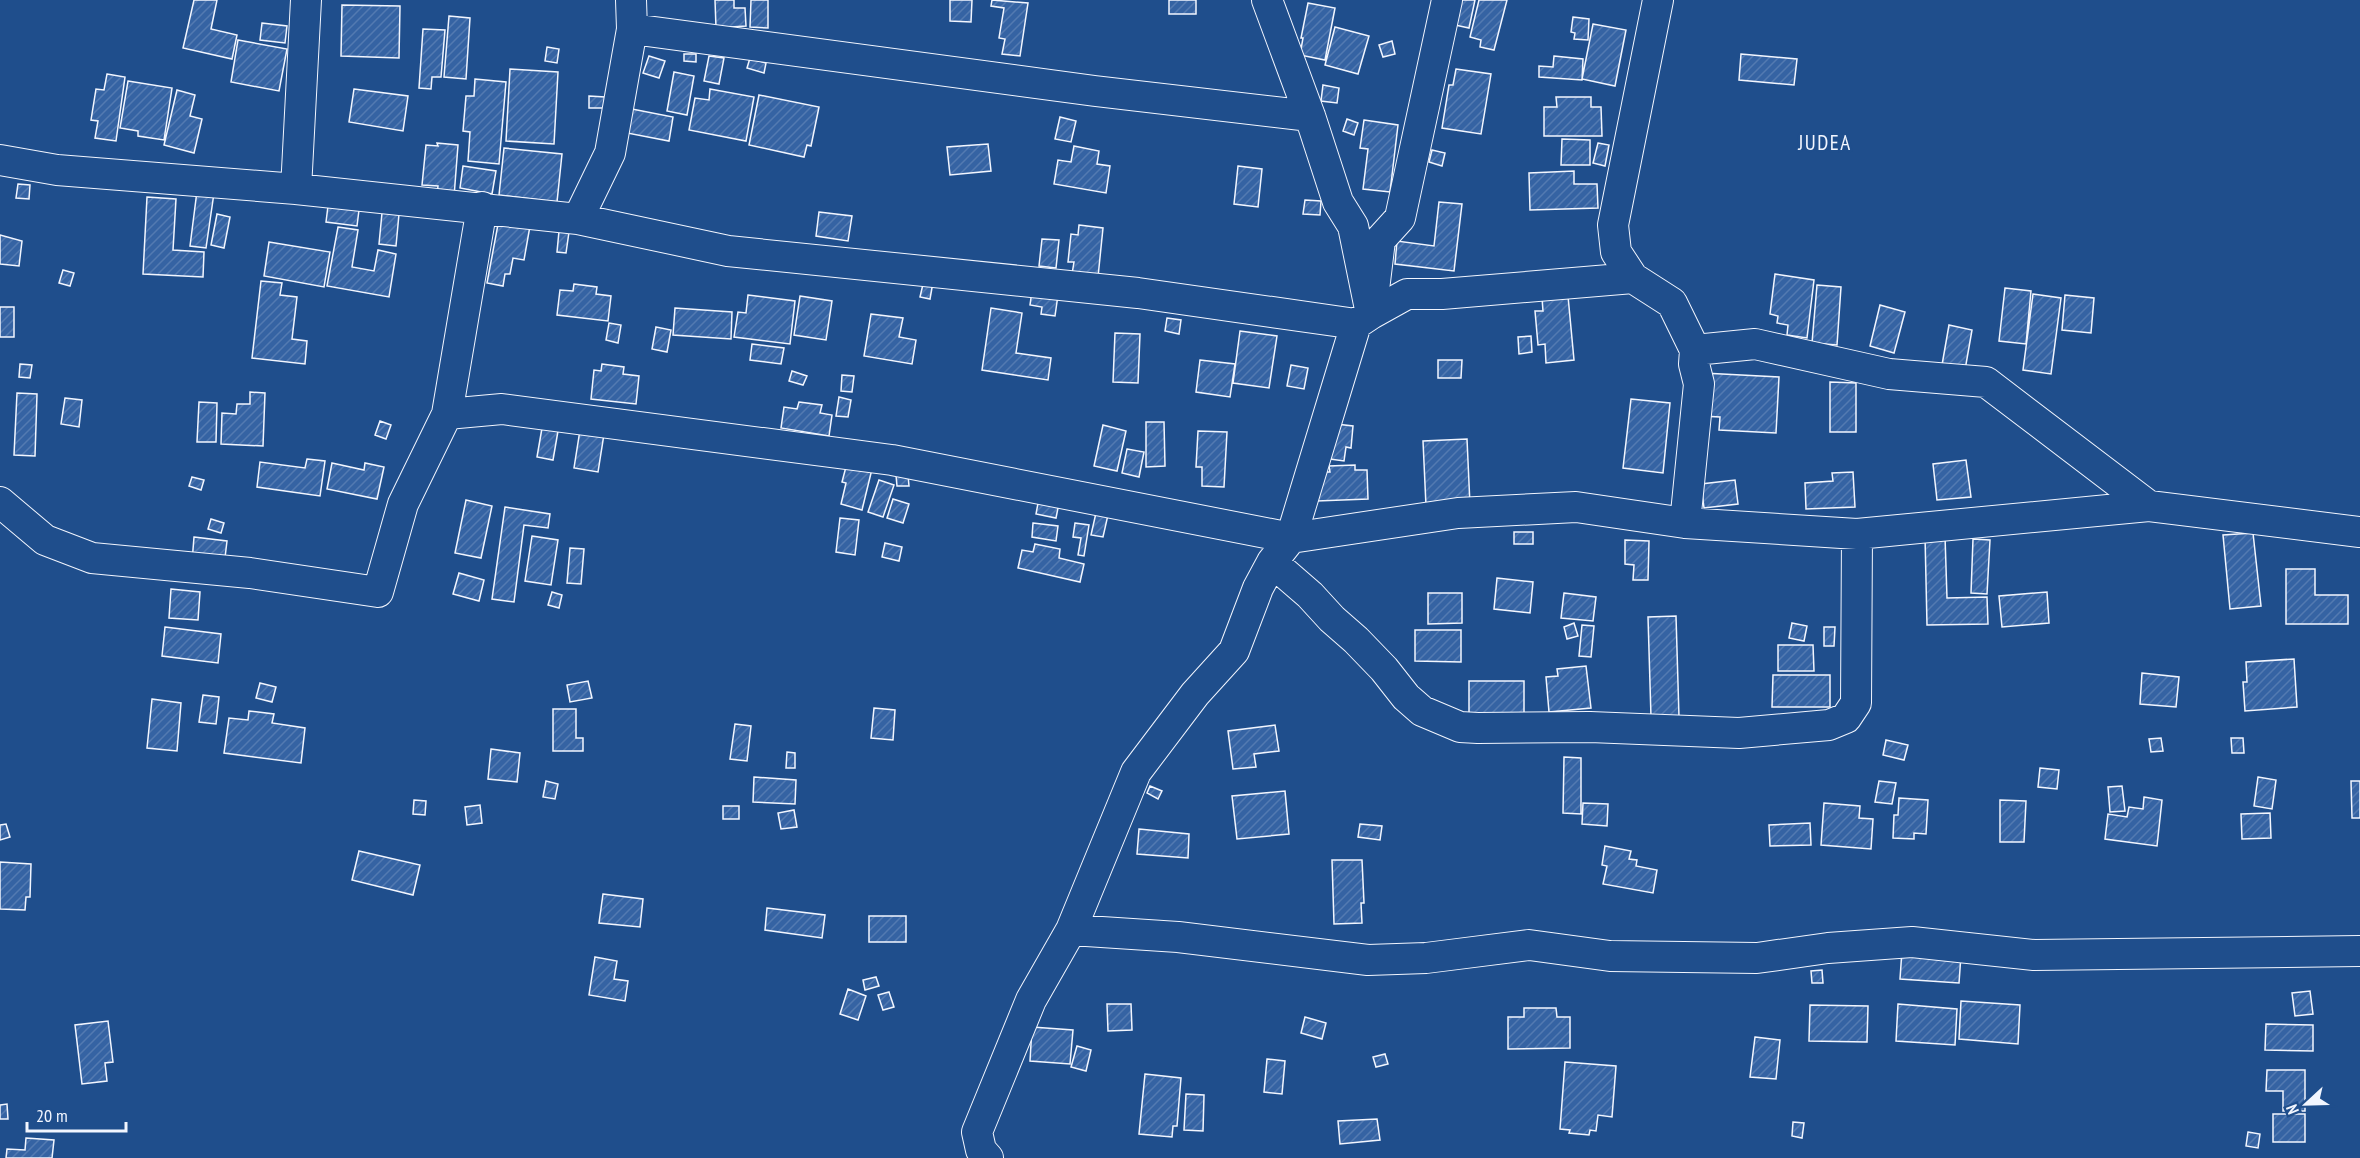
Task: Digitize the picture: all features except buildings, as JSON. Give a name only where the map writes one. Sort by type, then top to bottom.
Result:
[{"type":"street","points":[[296,189],[306,0]]},
{"type":"street","points":[[1267,0],[1310,116],[1338,202],[1353,226],[1363,319]]},
{"type":"street","points":[[982,1155],[977,1132],[1026,1011],[1071,930],[1136,772],[1195,694],[1234,651],[1248,612],[1272,562],[1291,538],[1363,319],[1380,240],[1400,218],[1447,0]]},
{"type":"street","points":[[1658,0],[1613,225],[1616,252],[1633,278],[1672,303],[1695,350],[1694,364],[1699,384],[1685,523]]},
{"type":"street","points":[[578,219],[610,153],[631,14],[1095,91],[1310,116]]},
{"type":"street","points":[[0,160],[57,170],[296,189],[482,207],[578,219],[728,250],[1363,319],[1407,294],[1442,294],[1633,278]]},
{"type":"street","points":[[0,502],[45,540],[92,558],[250,573],[378,592],[403,504],[447,414],[482,207]]},
{"type":"street","points":[[1695,350],[1755,344],[1889,374],[1986,382],[2149,506]]},
{"type":"street","points":[[447,414],[502,409],[892,460],[1291,538],[1458,513],[1576,507],[1685,523],[1857,534],[2149,506],[2360,532]]},
{"type":"street","points":[[1272,562],[1356,640],[1384,669],[1406,697],[1422,711],[1444,722],[1460,727],[1478,728],[1590,727],[1739,733],[1829,724],[1846,718],[1856,703],[1857,534]]},
{"type":"street","points":[[1071,930],[1178,937],[1368,960],[1426,958],[1529,945],[1610,956],[1757,958],[1828,948],[1912,942],[2034,955],[2360,951]]},
{"type":"district","name":"JUDEA","points":[[1825,142]]}]
